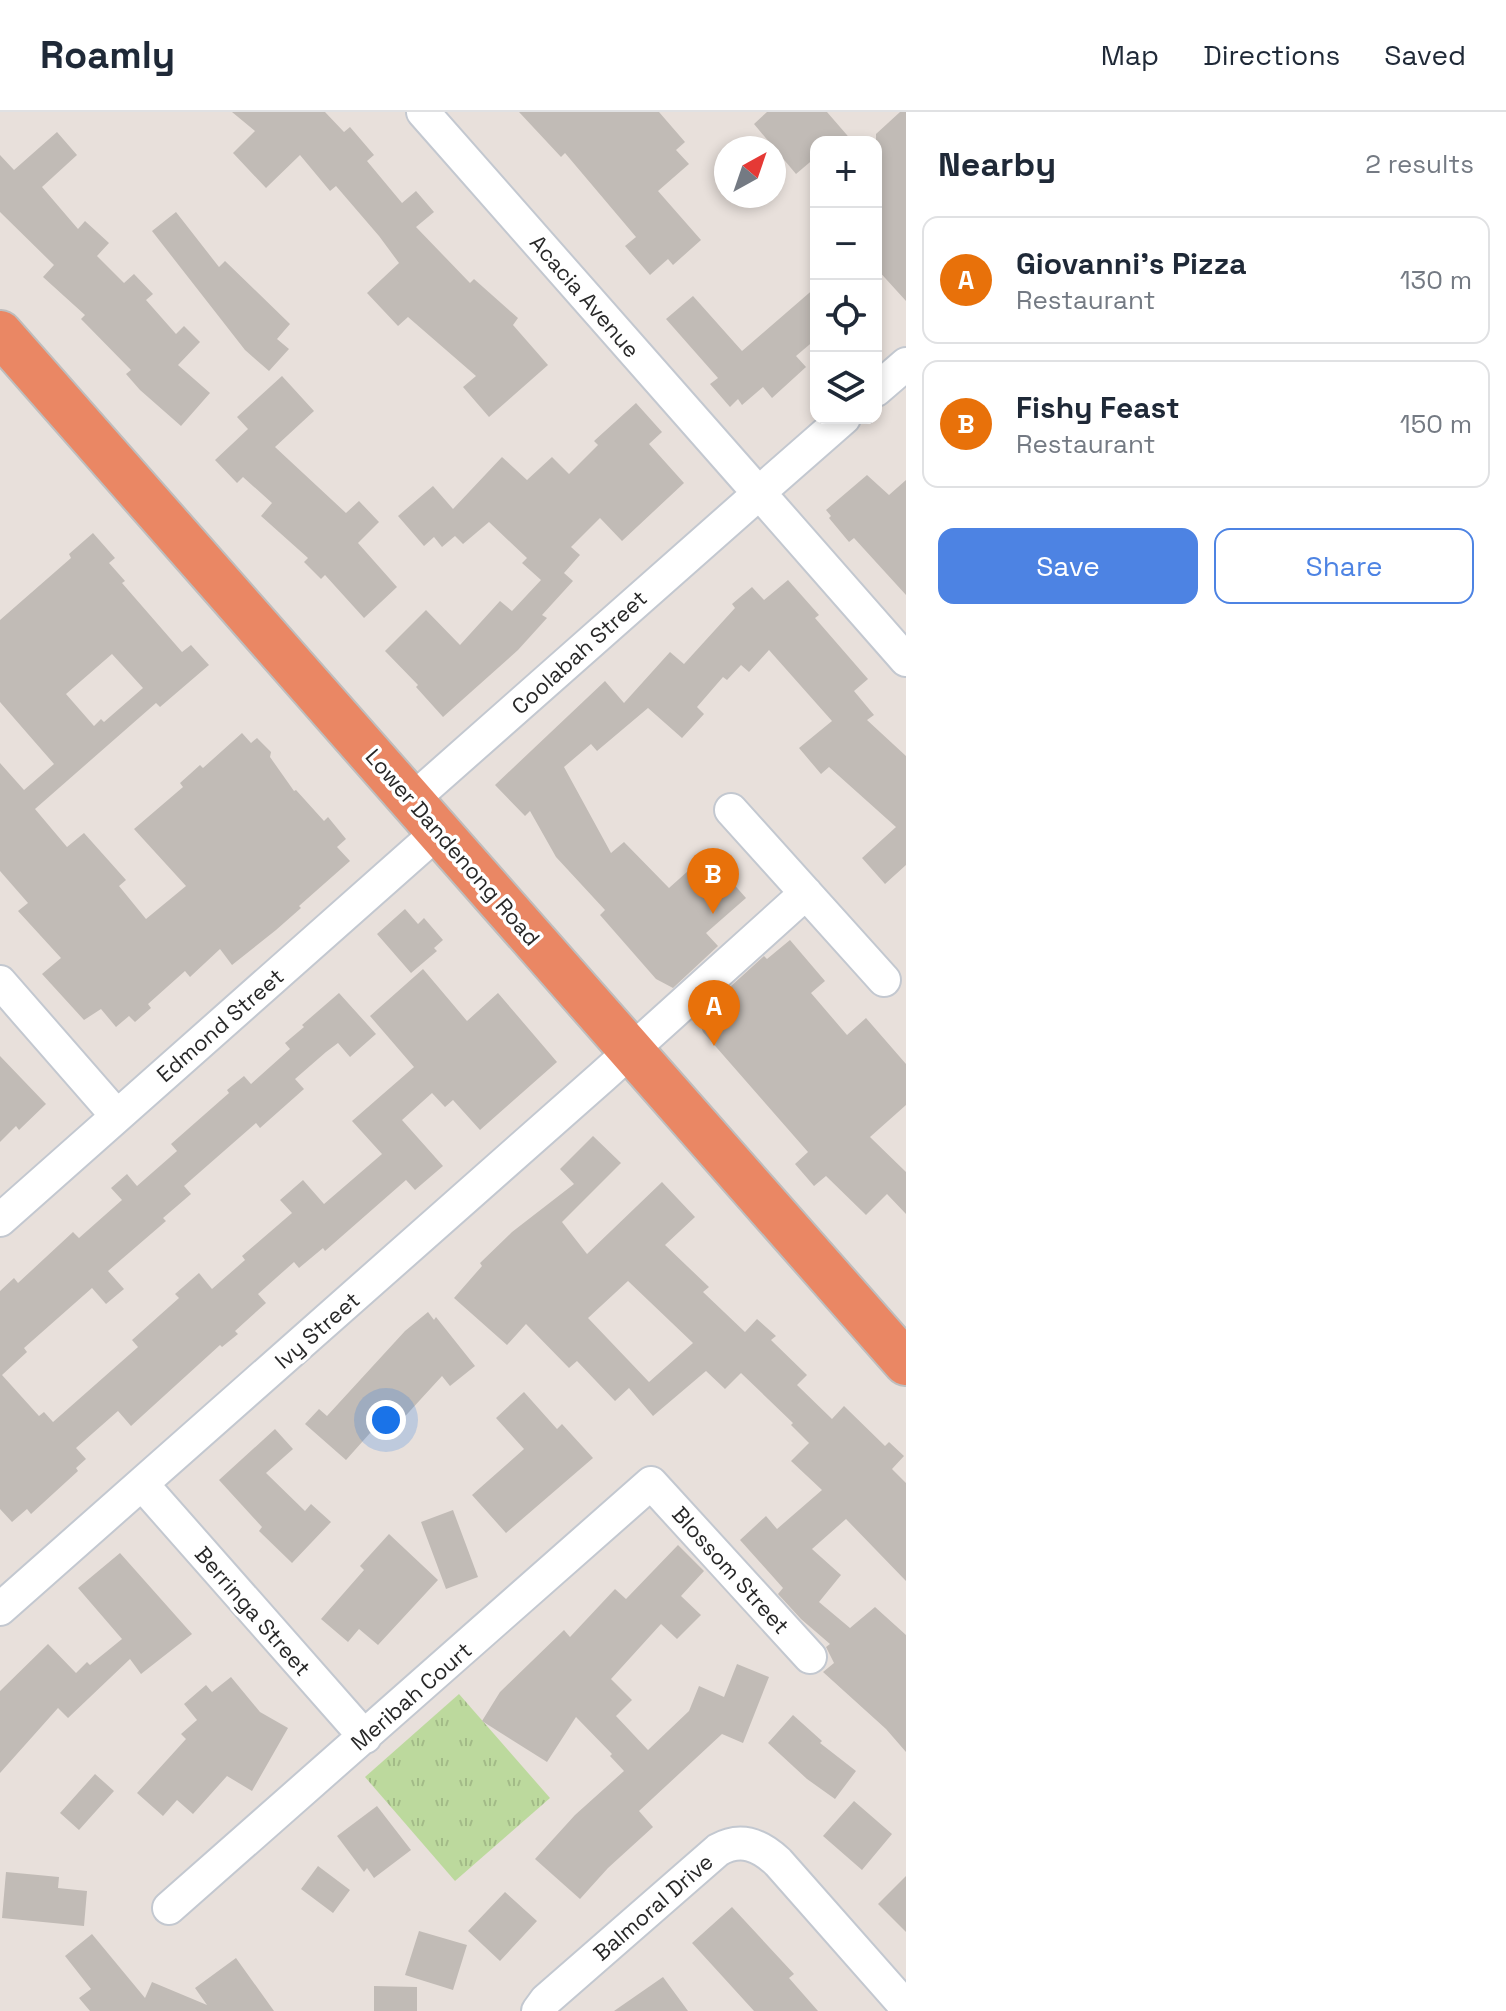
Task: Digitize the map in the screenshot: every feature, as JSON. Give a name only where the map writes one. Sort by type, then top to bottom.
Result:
[{"type":"highway","name":"Lower Dandenong Road","points":[[0,333],[906,1363]]},
{"type":"street","name":"Acacia Avenue","points":[[423,112],[906,660]]},
{"type":"street","points":[[882,385],[906,364]]},
{"type":"street","name":"Coolabah Street","points":[[425,816],[759,493],[837,424]]},
{"type":"street","points":[[731,810],[884,980]]},
{"type":"street","name":"Edmond Street","points":[[0,1220],[117,1116],[425,816]]},
{"type":"street","name":"Ivy Street","points":[[0,1609],[806,893]]},
{"type":"street","points":[[0,982],[117,1116]]},
{"type":"street","name":"Blossom Street","points":[[651,1483],[810,1657]]},
{"type":"street","name":"Meribah Court","points":[[169,1908],[651,1483]]},
{"type":"street","name":"Berringa Street","points":[[142,1484],[365,1737]]},
{"type":"street","name":"Balmoral Drive","points":[[538,2011],[546,2000],[718,1850],[737,1842],[756,1846],[778,1862],[906,2007]]},
{"type":"green space","points":[[459,1694],[550,1798],[455,1881],[365,1777]]},
{"type":"building","points":[[232,112],[325,112],[344,132],[350,127],[374,155],[367,161],[402,203],[416,191],[434,212],[416,227],[470,283],[474,279],[518,318],[513,325],[548,365],[489,417],[463,387],[476,376],[408,317],[398,326],[367,293],[399,263],[379,236],[336,186],[330,191],[300,155],[266,188],[233,153],[255,131]]},
{"type":"building","points":[[519,112],[659,112],[685,142],[676,150],[689,164],[658,191],[701,240],[673,265],[668,259],[650,275],[625,246],[636,237],[565,153],[561,157]]},
{"type":"building","points":[[767,112],[827,112],[848,136],[810,136],[810,162],[796,174],[786,162],[786,136],[764,136],[754,124]]},
{"type":"building","points":[[900,112],[906,112],[906,301],[882,275],[882,136],[876,134]]},
{"type":"building","points":[[57,132],[77,155],[42,187],[78,229],[85,221],[109,243],[97,256],[124,283],[134,274],[153,294],[146,300],[176,334],[184,326],[200,342],[178,365],[210,393],[181,426],[140,390],[126,374],[131,370],[81,319],[85,315],[43,277],[54,265],[0,212],[0,155],[14,170]]},
{"type":"building","points":[[176,212],[219,267],[225,261],[290,324],[277,339],[289,349],[269,371],[245,350],[152,231]]},
{"type":"building","points":[[810,292],[810,344],[796,356],[806,367],[772,398],[763,387],[742,405],[738,399],[730,407],[710,384],[718,378],[666,319],[693,296],[742,351]]},
{"type":"building","points":[[282,376],[314,411],[275,447],[346,513],[359,501],[379,522],[358,543],[397,587],[364,618],[325,575],[321,579],[304,562],[308,558],[261,516],[272,503],[243,477],[237,483],[215,460],[248,429],[237,417]]},
{"type":"building","points":[[636,403],[662,432],[649,444],[684,483],[622,541],[600,518],[571,547],[580,555],[564,573],[573,581],[542,615],[547,618],[518,650],[443,717],[385,651],[426,610],[460,645],[500,601],[512,611],[541,580],[522,563],[527,558],[489,522],[463,544],[455,536],[442,547],[434,537],[424,546],[398,516],[433,486],[453,509],[502,457],[527,480],[552,457],[569,474],[598,445],[594,441]]},
{"type":"building","points":[[867,475],[889,495],[906,480],[906,595],[854,538],[849,542],[826,510]]},
{"type":"building","points":[[93,533],[115,558],[109,563],[125,581],[122,583],[182,652],[191,645],[209,665],[160,707],[156,703],[35,809],[67,847],[84,833],[126,880],[119,886],[146,919],[186,886],[134,829],[183,787],[180,783],[200,765],[203,768],[242,733],[251,743],[257,738],[271,752],[270,757],[294,791],[324,821],[328,817],[346,839],[337,847],[350,861],[299,906],[301,908],[232,965],[220,949],[190,977],[185,971],[148,1004],[151,1008],[135,1022],[129,1016],[116,1027],[101,1009],[84,1020],[42,974],[61,958],[18,911],[28,903],[0,871],[0,763],[24,790],[54,764],[0,702],[0,620],[71,558],[69,554]],"holes":[[[112,654],[143,688],[104,722],[101,719],[94,726],[66,694]]]},
{"type":"building","points":[[788,580],[819,615],[815,618],[868,679],[854,691],[874,715],[867,720],[906,756],[906,865],[885,884],[862,858],[896,827],[829,767],[821,774],[799,748],[832,721],[769,650],[749,672],[741,665],[727,680],[723,677],[697,707],[704,714],[682,738],[648,708],[597,751],[591,744],[564,767],[611,853],[624,842],[669,888],[707,854],[746,898],[706,933],[718,946],[673,988],[656,979],[600,915],[605,910],[556,857],[530,811],[525,816],[495,785],[605,681],[624,703],[670,652],[684,664],[735,608],[732,604],[752,587],[764,600]]},
{"type":"building","points":[[405,909],[418,924],[424,918],[443,940],[434,948],[437,951],[411,973],[377,934]]},
{"type":"building","points":[[790,940],[825,981],[811,993],[847,1035],[866,1018],[906,1064],[906,1105],[870,1137],[906,1172],[906,1214],[887,1194],[866,1215],[826,1176],[814,1186],[795,1164],[808,1152],[703,1032],[697,1017],[764,956],[767,959]]},
{"type":"building","points":[[423,969],[467,1021],[498,993],[557,1062],[480,1130],[453,1100],[445,1107],[432,1093],[402,1120],[443,1166],[415,1190],[406,1180],[325,1251],[323,1248],[299,1268],[294,1262],[258,1294],[266,1303],[235,1331],[238,1334],[222,1347],[220,1345],[131,1426],[118,1411],[76,1448],[86,1459],[76,1468],[78,1471],[31,1514],[27,1509],[12,1522],[0,1509],[0,1291],[14,1278],[18,1283],[73,1232],[79,1238],[122,1200],[111,1188],[127,1174],[137,1186],[177,1151],[171,1144],[229,1093],[227,1090],[244,1076],[251,1084],[290,1049],[285,1043],[304,1027],[302,1025],[339,993],[376,1034],[350,1057],[338,1043],[326,1052],[295,1079],[304,1089],[260,1128],[256,1123],[184,1186],[191,1194],[163,1218],[166,1221],[108,1271],[124,1289],[106,1304],[92,1288],[24,1348],[27,1352],[2,1375],[39,1416],[44,1412],[53,1422],[138,1347],[132,1340],[179,1298],[175,1294],[199,1273],[212,1289],[245,1260],[242,1256],[292,1213],[280,1200],[303,1180],[324,1204],[382,1154],[352,1121],[414,1067],[370,1016]]},
{"type":"building","points":[[0,1056],[46,1104],[19,1130],[16,1126],[0,1142]]},
{"type":"building","points":[[593,1136],[621,1163],[562,1222],[587,1254],[662,1182],[695,1217],[665,1245],[709,1287],[703,1292],[745,1332],[757,1319],[776,1336],[771,1340],[807,1375],[797,1385],[832,1419],[844,1406],[885,1446],[889,1442],[904,1456],[892,1469],[906,1483],[906,1581],[846,1519],[812,1549],[841,1575],[819,1602],[850,1628],[875,1607],[906,1635],[906,1752],[886,1729],[823,1672],[834,1663],[826,1647],[830,1644],[778,1594],[783,1588],[740,1540],[766,1516],[777,1529],[822,1490],[791,1461],[809,1443],[791,1425],[793,1423],[741,1373],[725,1389],[706,1371],[653,1416],[629,1388],[615,1401],[577,1361],[569,1368],[526,1324],[507,1345],[454,1298],[482,1266],[480,1263],[512,1232],[574,1184],[560,1169]],"holes":[[[628,1281],[693,1343],[649,1382],[588,1318]]]},
{"type":"building","points":[[428,1312],[434,1320],[436,1317],[475,1366],[450,1386],[442,1376],[398,1424],[387,1414],[346,1460],[305,1424],[319,1409],[327,1416],[405,1331]]},
{"type":"building","points":[[524,1392],[557,1429],[562,1424],[593,1458],[506,1533],[472,1495],[524,1449],[496,1418]]},
{"type":"building","points":[[275,1429],[293,1449],[266,1473],[305,1511],[311,1504],[331,1522],[292,1563],[259,1531],[262,1527],[219,1480]]},
{"type":"building","points":[[453,1510],[478,1577],[446,1589],[421,1522]]},
{"type":"building","points":[[389,1534],[438,1580],[378,1645],[359,1629],[348,1642],[321,1619],[364,1570],[360,1566]]},
{"type":"building","points":[[678,1545],[704,1571],[681,1596],[701,1615],[677,1639],[661,1624],[611,1679],[632,1700],[616,1716],[648,1750],[689,1711],[699,1686],[724,1697],[737,1664],[769,1677],[743,1743],[722,1734],[639,1811],[653,1827],[608,1868],[580,1899],[535,1859],[575,1815],[624,1771],[576,1717],[547,1762],[482,1721],[500,1692],[564,1630],[570,1637],[615,1589],[626,1599]]},
{"type":"building","points":[[120,1553],[192,1634],[141,1674],[130,1659],[68,1718],[58,1708],[0,1773],[0,1691],[48,1644],[76,1673],[122,1639],[78,1588]]},
{"type":"building","points":[[231,1677],[260,1712],[288,1728],[252,1791],[227,1776],[193,1814],[177,1800],[163,1816],[137,1793],[186,1739],[181,1734],[197,1720],[184,1704],[206,1685],[212,1692]]},
{"type":"building","points":[[793,1715],[822,1741],[820,1743],[856,1771],[835,1799],[807,1779],[768,1743]]},
{"type":"building","points":[[95,1774],[114,1791],[79,1830],[60,1813]]},
{"type":"building","points":[[854,1801],[892,1834],[862,1870],[823,1836]]},
{"type":"building","points":[[377,1806],[411,1850],[374,1878],[367,1868],[364,1872],[337,1836]]},
{"type":"building","points":[[318,1866],[350,1890],[333,1913],[301,1889]]},
{"type":"building","points":[[6,1872],[59,1877],[58,1888],[87,1891],[84,1926],[2,1918]]},
{"type":"building","points":[[906,1876],[906,1932],[878,1904]]},
{"type":"building","points":[[505,1892],[537,1921],[500,1961],[468,1931]]},
{"type":"building","points":[[732,1907],[794,1974],[789,1978],[818,2011],[754,2011],[692,1943]]},
{"type":"building","points":[[419,1931],[467,1945],[453,1990],[405,1975]]},
{"type":"building","points":[[92,1934],[145,1998],[152,1982],[207,2005],[195,1988],[236,1958],[274,2011],[90,2011],[79,1998],[91,1989],[65,1956]]},
{"type":"building","points":[[663,1977],[688,2011],[614,2011]]},
{"type":"building","points":[[374,1986],[417,1987],[417,2011],[374,2011]]},
{"type":"place","name":"Fishy Feast","points":[[713,914]]},
{"type":"place","name":"Giovanni's Pizza","points":[[714,1046]]}]
